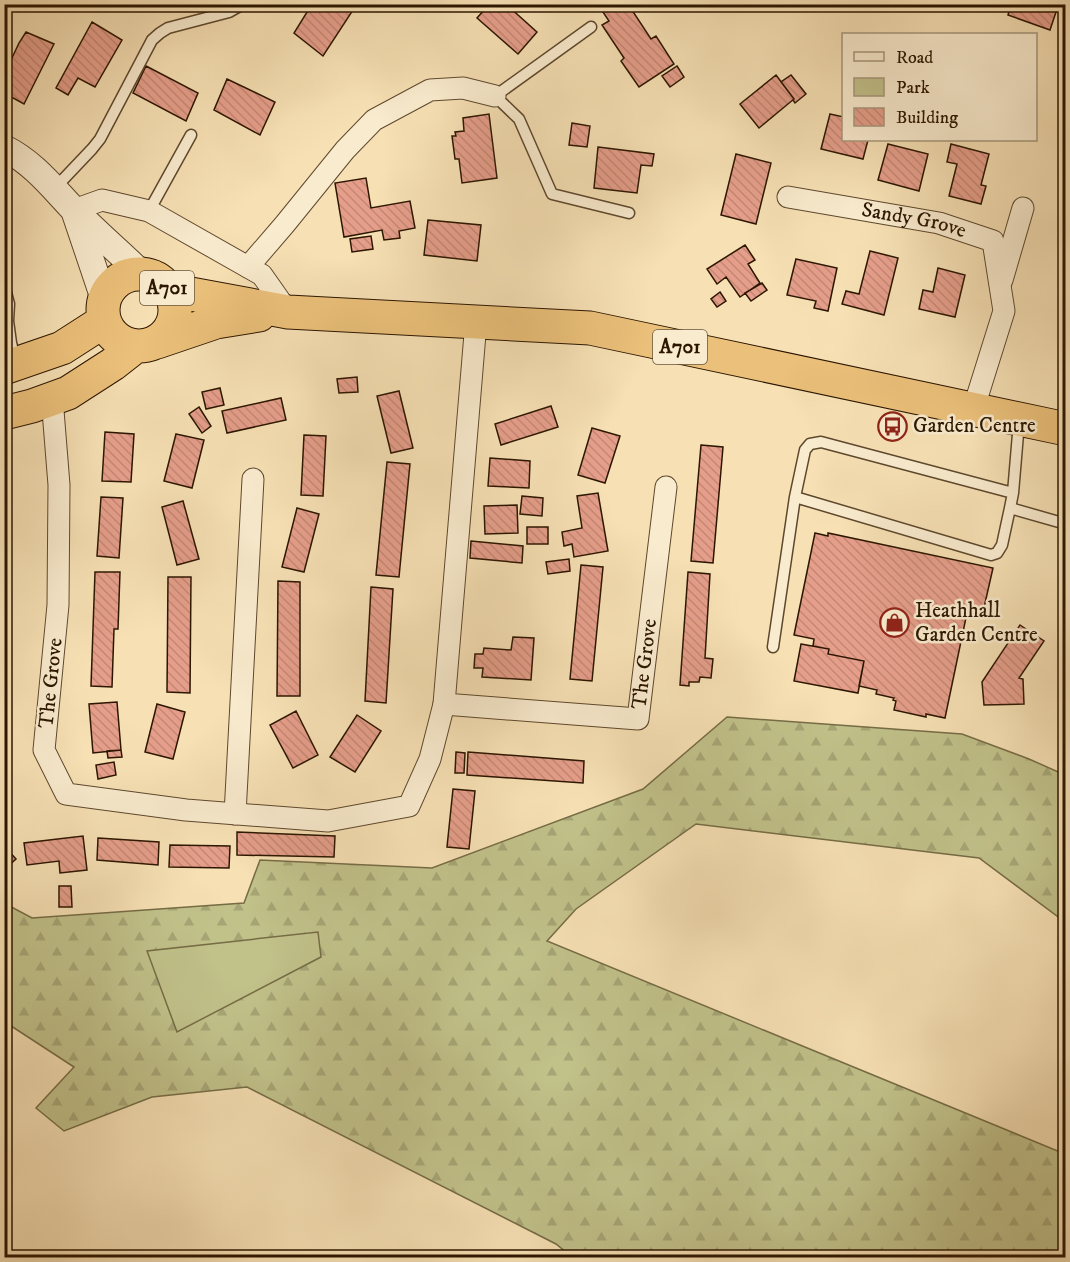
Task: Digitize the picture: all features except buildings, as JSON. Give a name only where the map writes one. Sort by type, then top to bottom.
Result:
[{"type":"highway","name":"A701","points":[[10,366],[62,348],[104,310],[109,290],[125,277],[288,312],[590,328],[1065,429]]},
{"type":"highway","name":"A701","points":[[4,413],[68,393],[146,344],[168,333],[173,323],[174,300],[156,282]]},
{"type":"highway","points":[[104,310],[111,333],[117,339],[125,344],[146,344]]},
{"type":"highway","name":"A701","points":[[146,344],[216,322],[288,312]]},
{"type":"street","points":[[248,267],[345,150],[374,120],[430,90],[463,88],[495,96]]},
{"type":"street","points":[[4,148],[16,154],[55,188],[74,210],[156,282]]},
{"type":"street","name":"Sandy Grove","points":[[789,197],[939,223],[993,242],[1004,311],[973,410]]},
{"type":"street","points":[[74,210],[102,201],[149,211],[262,275],[288,312]]},
{"type":"street","name":"Sandy Grove","points":[[1000,286],[1023,208]]},
{"type":"street","points":[[74,210],[104,310]]},
{"type":"street","name":"The Grove","points":[[52,398],[59,485],[58,605],[44,750],[66,794],[186,810],[328,821],[409,806],[430,759],[444,704],[476,322]]},
{"type":"street","points":[[235,814],[253,479]]},
{"type":"street","name":"The Grove","points":[[444,704],[638,719],[666,487]]},
{"type":"lane","points":[[55,188],[100,139],[152,40],[168,28],[229,12],[243,4]]},
{"type":"lane","points":[[591,27],[495,96],[519,119],[552,194],[629,213]]},
{"type":"lane","points":[[149,211],[191,135]]},
{"type":"lane","points":[[4,285],[9,304],[6,321],[11,343],[10,366]]},
{"type":"lane","points":[[795,497],[990,555],[997,553],[1002,545],[1013,493],[1020,420]]},
{"type":"lane","points":[[773,647],[795,497],[805,450],[810,444],[821,442],[1013,493]]},
{"type":"lane","points":[[1010,508],[1065,524]]},
{"type":"green space","points":[[727,717],[962,734],[1065,775],[1065,922],[979,858],[696,824],[576,909],[547,941],[1065,1154],[1065,1257],[572,1257],[556,1244],[247,1087],[152,1097],[64,1131],[36,1108],[74,1067],[5,1022],[4,903],[32,918],[244,903],[260,860],[432,868],[643,789]]},
{"type":"green space","points":[[318,932],[321,957],[177,1032],[147,951]]},
{"type":"place","name":"Garden Centre","points":[[892,426]]},
{"type":"place","name":"Heathhall Garden Centre","points":[[894,623]]}]
